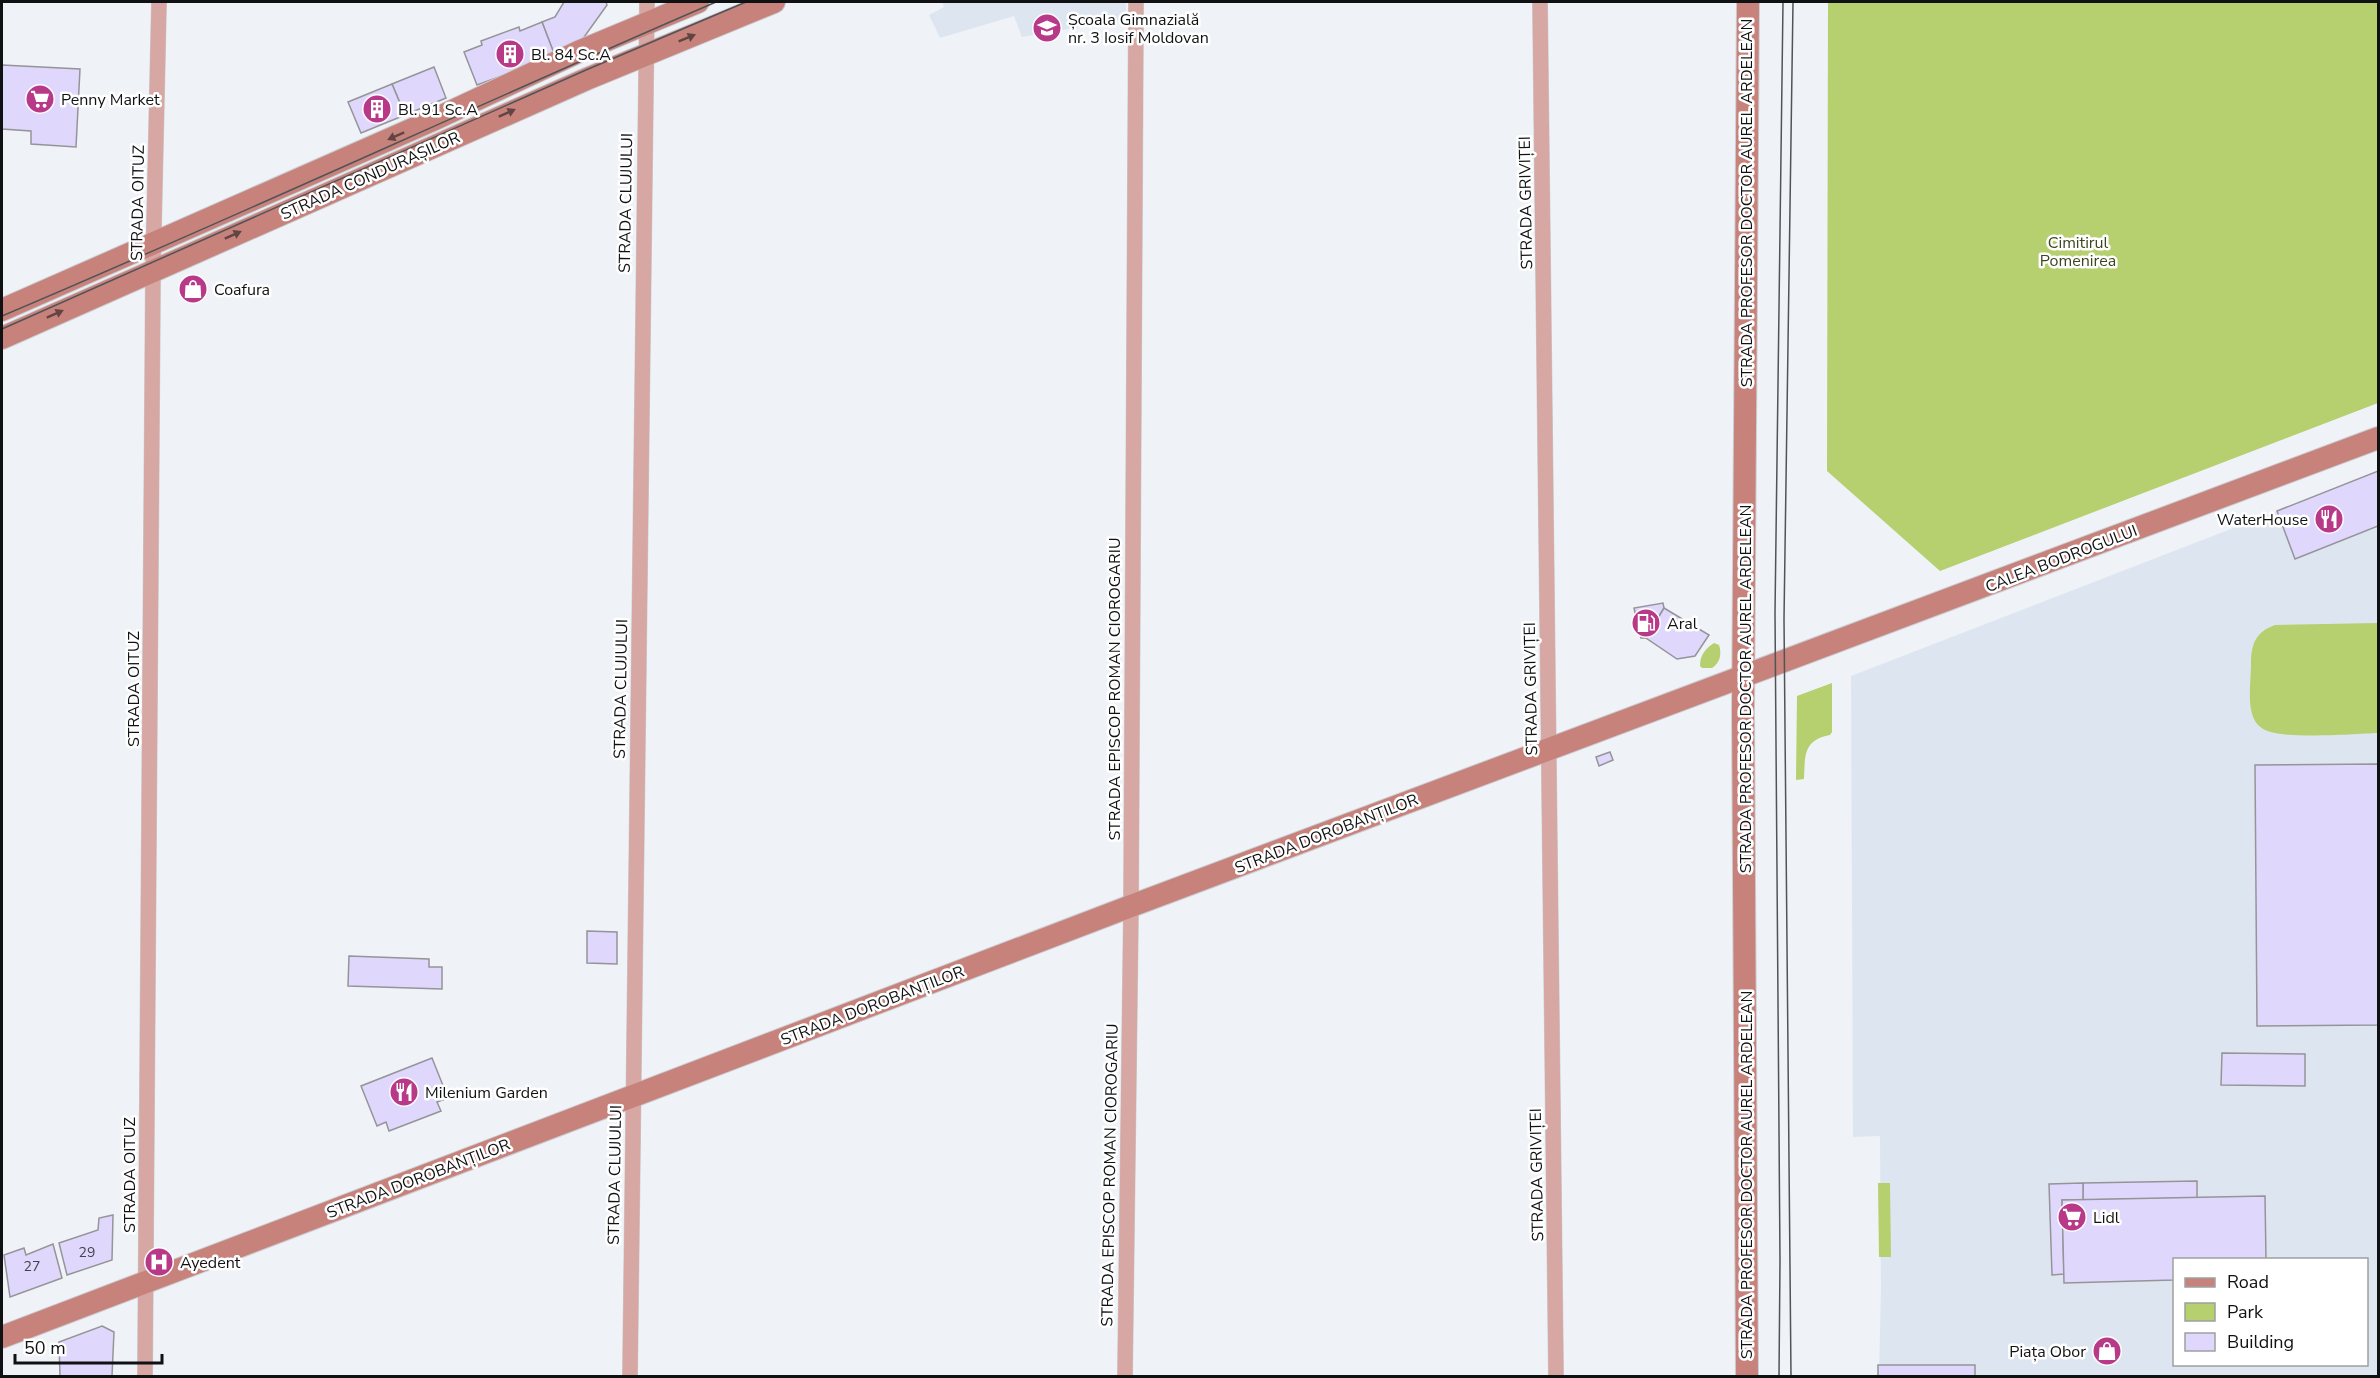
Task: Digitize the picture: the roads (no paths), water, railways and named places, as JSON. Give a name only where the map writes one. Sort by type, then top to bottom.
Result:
[{"type":"main road","name":"STRADA CONDURAȘILOR","points":[[2,310],[432,120],[578,52],[647,12],[698,2]]},
{"type":"main road","name":"STRADA CONDURAȘILOR","points":[[2,338],[524,106],[774,2]]},
{"type":"main road","name":"STRADA PROFESOR DOCTOR AUREL ARDELEAN","points":[[1747,1377],[1743,676],[1748,2]]},
{"type":"main road","name":"CALEA BODROGULUI","points":[[1743,676],[2379,438]]},
{"type":"main road","name":"STRADA DOROBANȚILOR","points":[[2,1337],[1131,906],[1743,676]]},
{"type":"street","name":"STRADA OITUZ","points":[[145,1377],[153,270],[159,2]]},
{"type":"street","name":"STRADA EPISCOP ROMAN CIOROGARIU","points":[[1125,1377],[1131,906],[1136,2]]},
{"type":"street","name":"STRADA GRIVIȚEI","points":[[1540,2],[1556,1377]]},
{"type":"street","name":"STRADA CLUJULUI","points":[[630,1377],[647,12]]},
{"type":"tram line","points":[[2,316],[716,2]]},
{"type":"tram line","points":[[2,329],[586,70],[746,2]]},
{"type":"tram line","points":[[1779,1376],[1775,613],[1783,2]]},
{"type":"tram line","points":[[1791,1376],[1784,619],[1793,2]]},
{"type":"place","name":"Școala Gimnazială nr. 3 Iosif Moldovan","points":[[1047,28]]},
{"type":"place","name":"Bl. 84 Sc.A","points":[[510,54]]},
{"type":"place","name":"Penny Market","points":[[40,99]]},
{"type":"place","name":"Bl. 91 Sc.A","points":[[377,109]]},
{"type":"place","name":"Coafura","points":[[193,289]]},
{"type":"place","name":"WaterHouse","points":[[2329,519]]},
{"type":"place","name":"Aral","points":[[1646,623]]},
{"type":"place","name":"Milenium Garden","points":[[404,1092]]},
{"type":"place","name":"Lidl","points":[[2072,1217]]},
{"type":"place","name":"Ayedent","points":[[159,1262]]},
{"type":"place","name":"Piața Obor","points":[[2107,1351]]},
{"type":"park label","name":"Cimitirul Pomenirea","points":[[2078,251]]}]
